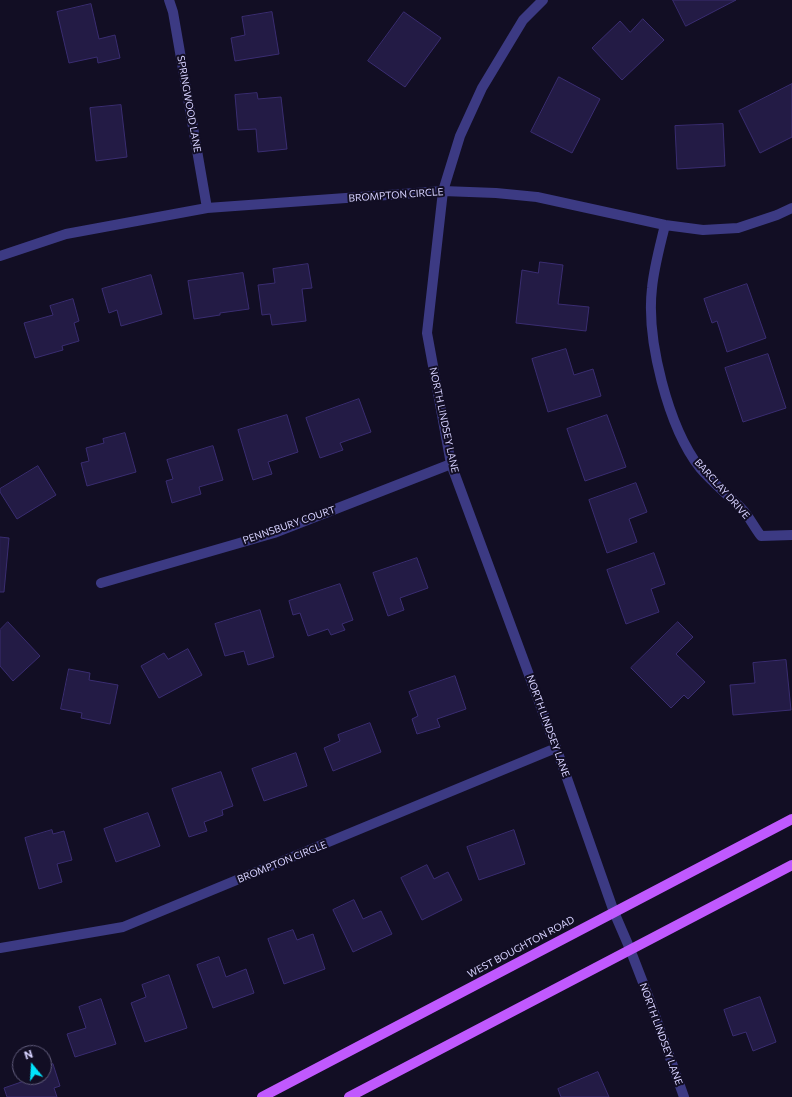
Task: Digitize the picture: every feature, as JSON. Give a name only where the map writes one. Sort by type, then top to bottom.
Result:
[{"type":"main road","name":"WEST BOUGHTON ROAD","points":[[262,1097],[792,819]]},
{"type":"main road","points":[[349,1097],[792,865]]},
{"type":"street","name":"SPRINGWOOD LANE","points":[[169,0],[173,12],[207,208]]},
{"type":"street","name":"NORTH LINDSEY LANE","points":[[544,0],[523,20],[482,88],[460,136],[443,191],[427,333],[451,464],[556,748],[614,912],[630,949],[684,1097]]},
{"type":"street","name":"BROMPTON CIRCLE","points":[[0,256],[66,234],[207,208],[443,191],[496,192],[537,197],[665,225],[703,230],[738,228],[777,215],[792,208]]},
{"type":"street","name":"BARCLAY DRIVE","points":[[665,225],[652,288],[652,321],[655,349],[673,417],[686,446],[700,468],[743,510],[761,536],[792,535]]},
{"type":"street","name":"PENNSBURY COURT","points":[[101,583],[274,533],[451,464]]},
{"type":"street","name":"BROMPTON CIRCLE","points":[[0,948],[124,927],[556,748]]},
{"type":"building","points":[[673,0],[736,0],[686,26]]},
{"type":"building","points":[[91,4],[99,39],[115,35],[120,58],[98,63],[97,57],[69,63],[57,12]]},
{"type":"building","points":[[272,12],[279,54],[235,61],[231,38],[245,35],[242,17]]},
{"type":"building","points":[[404,12],[441,38],[405,87],[368,61]]},
{"type":"building","points":[[643,19],[664,40],[622,80],[592,48],[620,21],[630,32]]},
{"type":"building","points":[[559,77],[600,99],[572,153],[531,132]]},
{"type":"building","points":[[792,84],[792,137],[760,153],[739,111]]},
{"type":"building","points":[[257,93],[258,99],[281,97],[287,149],[258,152],[256,129],[238,130],[235,95]]},
{"type":"building","points":[[121,105],[127,157],[96,161],[90,108]]},
{"type":"building","points":[[723,124],[725,166],[677,169],[675,126]]},
{"type":"building","points":[[540,262],[563,265],[558,304],[589,307],[586,331],[516,323],[522,270],[538,273]]},
{"type":"building","points":[[308,264],[312,288],[302,289],[306,321],[272,325],[270,314],[262,315],[258,285],[275,283],[273,269]]},
{"type":"building","points":[[243,273],[249,309],[220,313],[220,315],[194,319],[188,281]]},
{"type":"building","points":[[151,275],[162,314],[121,326],[117,310],[109,313],[102,289]]},
{"type":"building","points":[[747,284],[766,338],[727,352],[717,321],[712,323],[704,299]]},
{"type":"building","points":[[73,299],[79,321],[74,323],[79,341],[62,346],[63,350],[35,358],[24,323],[53,315],[50,306]]},
{"type":"building","points":[[566,349],[574,375],[593,369],[601,396],[548,412],[532,359]]},
{"type":"building","points":[[768,354],[786,408],[743,422],[725,368]]},
{"type":"building","points":[[359,399],[371,432],[340,443],[343,450],[320,458],[306,418]]},
{"type":"building","points":[[287,415],[298,452],[268,462],[272,474],[253,480],[238,430]]},
{"type":"building","points":[[607,415],[626,467],[585,481],[567,429]]},
{"type":"building","points":[[125,433],[136,472],[87,486],[81,463],[89,461],[86,448],[104,443],[103,439]]},
{"type":"building","points":[[213,446],[223,480],[199,487],[201,494],[172,503],[166,481],[173,479],[167,460]]},
{"type":"building","points":[[38,466],[56,495],[17,519],[0,492],[0,489]]},
{"type":"building","points":[[636,483],[647,512],[629,519],[637,542],[607,553],[589,500]]},
{"type":"building","points":[[0,537],[9,538],[4,592],[0,592]]},
{"type":"building","points":[[654,553],[665,584],[651,589],[659,612],[626,624],[607,570]]},
{"type":"building","points":[[417,558],[428,588],[400,598],[404,610],[388,616],[373,573]]},
{"type":"building","points":[[340,584],[353,620],[342,624],[345,630],[331,635],[328,629],[308,636],[300,613],[293,615],[289,601]]},
{"type":"building","points":[[260,610],[274,657],[248,665],[244,651],[225,656],[215,624]]},
{"type":"building","points":[[8,622],[40,656],[13,681],[0,666],[0,630]]},
{"type":"building","points":[[678,622],[693,637],[676,654],[705,682],[688,699],[684,695],[671,708],[631,668]]},
{"type":"building","points":[[188,649],[202,675],[159,698],[141,666],[164,653],[168,659]]},
{"type":"building","points":[[786,660],[791,710],[733,715],[730,685],[755,683],[753,663]]},
{"type":"building","points":[[69,669],[90,673],[89,680],[118,685],[110,724],[81,718],[82,713],[61,709]]},
{"type":"building","points":[[455,676],[466,709],[437,719],[440,727],[417,734],[412,719],[418,716],[409,692]]},
{"type":"building","points":[[370,723],[381,752],[333,771],[324,748],[340,741],[338,735]]},
{"type":"building","points":[[296,753],[307,786],[264,801],[252,769]]},
{"type":"building","points":[[221,772],[233,806],[222,810],[223,815],[204,822],[207,831],[189,837],[172,789]]},
{"type":"building","points":[[148,813],[160,846],[116,862],[104,829]]},
{"type":"building","points":[[52,830],[53,834],[64,831],[72,860],[57,864],[62,882],[39,889],[25,838]]},
{"type":"building","points":[[514,830],[525,864],[479,880],[467,847]]},
{"type":"building","points":[[427,865],[434,879],[448,872],[462,900],[422,920],[401,878]]},
{"type":"building","points":[[354,900],[363,919],[381,911],[392,934],[353,952],[333,910]]},
{"type":"building","points":[[293,930],[297,940],[313,934],[325,969],[284,984],[268,939]]},
{"type":"building","points":[[219,957],[226,977],[246,969],[254,993],[213,1008],[197,965]]},
{"type":"building","points":[[169,975],[187,1028],[145,1042],[131,1003],[146,997],[142,985]]},
{"type":"building","points":[[760,997],[776,1042],[753,1051],[746,1032],[733,1036],[724,1010]]},
{"type":"building","points":[[101,999],[116,1044],[75,1057],[67,1034],[86,1028],[79,1007]]},
{"type":"building","points":[[52,1064],[60,1086],[54,1088],[57,1097],[7,1097],[4,1088],[13,1085],[52,1085]]},
{"type":"building","points":[[598,1072],[609,1097],[561,1097],[558,1089]]}]
